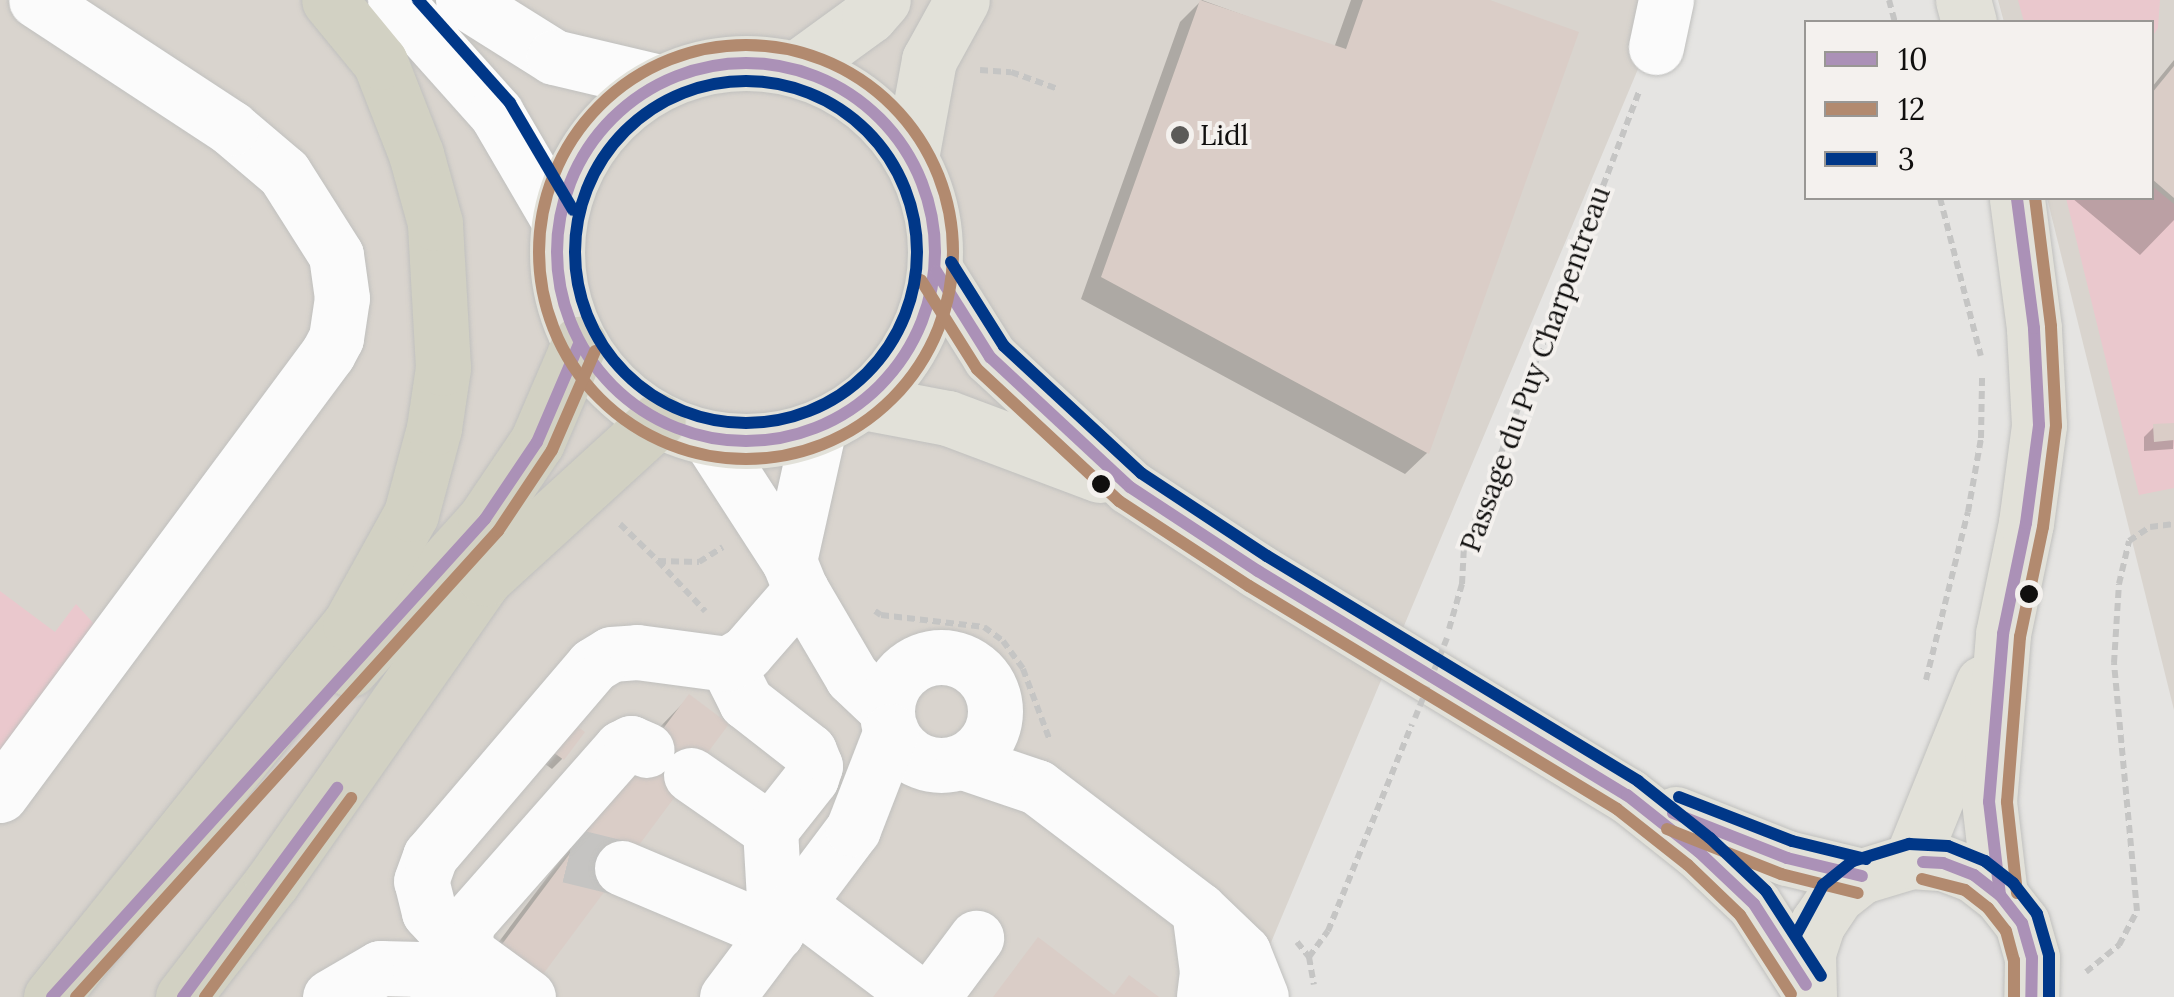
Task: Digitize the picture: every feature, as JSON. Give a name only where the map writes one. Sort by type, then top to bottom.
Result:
[{"type":"highway","points":[[52,997],[350,624],[411,514],[434,428],[443,368],[434,223],[416,154],[380,62],[329,0]]},
{"type":"highway","points":[[52,997],[485,519],[537,442],[580,344]]},
{"type":"highway","points":[[183,997],[272,882],[485,578],[658,420]]},
{"type":"main road","points":[[796,68],[883,0]]},
{"type":"main road","points":[[911,158],[930,60],[962,0]]},
{"type":"main road","points":[[841,415],[899,365],[924,320],[936,271],[932,212],[911,158],[881,118],[842,88],[796,68],[735,63],[704,66],[660,82],[612,116],[577,163],[558,219],[558,284],[580,344],[614,388],[658,420],[710,439],[765,441],[841,415],[948,418],[1130,487]]},
{"type":"main road","points":[[2000,894],[1989,802],[2003,634],[2026,522],[2039,424],[2034,328],[2017,200]]},
{"type":"main road","points":[[936,271],[990,357],[1130,487],[1258,571],[1627,794],[1787,858],[1886,869],[1943,863],[1974,875],[2000,894],[2022,924],[2045,992]]},
{"type":"main road","points":[[1807,991],[1808,953],[1818,923],[1836,896],[1886,869],[2003,634]]},
{"type":"main road","points":[[1627,794],[1754,904],[1807,991]]},
{"type":"street","points":[[0,796],[328,353],[336,338],[342,298],[336,254],[284,172],[231,128],[36,0]]},
{"type":"street","points":[[394,0],[496,113],[558,219]]},
{"type":"street","points":[[463,0],[554,57],[660,82]]},
{"type":"street","points":[[461,974],[429,912],[421,881],[430,856],[593,665],[611,654],[637,652],[727,664],[746,652],[804,593],[841,415]]},
{"type":"street","points":[[710,439],[852,677],[889,720],[912,757],[967,750],[1037,787],[1199,910],[1244,952],[1261,997]]},
{"type":"street","points":[[804,593],[917,662]]},
{"type":"street","points":[[727,997],[853,829],[967,750],[991,688],[967,663],[951,657],[917,662],[896,682],[889,720],[853,829]]},
{"type":"street","points":[[727,664],[746,702],[809,751],[814,766],[811,778],[770,830]]},
{"type":"street","points":[[461,974],[466,924],[552,853],[622,748],[630,742],[770,830],[786,918]]},
{"type":"street","points":[[622,868],[786,918],[920,997]]},
{"type":"street","points":[[1199,910],[1206,972],[1204,997]]},
{"type":"street","points":[[932,997],[976,938]]},
{"type":"street","points":[[330,997],[380,968],[461,974],[528,997]]},
{"type":"path","name":"Passage du Puy Charpentreau","points":[[1309,957],[1328,931],[1447,638],[1462,584],[1464,550],[1661,24]]},
{"type":"path","points":[[973,69],[1011,72],[1058,90]]},
{"type":"path","points":[[1924,688],[1968,512],[1981,438],[1982,357],[1941,200]]},
{"type":"path","points":[[618,522],[658,561],[699,562],[728,543]]},
{"type":"path","points":[[2045,992],[2119,945],[2138,911],[2114,663],[2119,584],[2129,542],[2150,527],[2174,524]]},
{"type":"shaded area","points":[[0,0],[1667,0],[1248,997],[0,997]]},
{"type":"shaded area","points":[[1998,0],[2174,0],[2174,710],[2047,200],[2154,200],[2154,20],[2003,20]]},
{"type":"shaded area","points":[[2018,0],[2160,0],[2154,34],[2154,20],[2023,20]]},
{"type":"shaded area","points":[[2154,188],[2174,204],[2174,488],[2139,495],[2066,200],[2154,200]]},
{"type":"shaded area","points":[[0,591],[55,632],[76,604],[96,626],[0,751]]},
{"type":"building","points":[[1200,0],[1346,49],[1363,0],[1490,0],[1579,32],[1429,454],[1101,277]]},
{"type":"building","points":[[2174,66],[2174,198],[2154,181],[2154,91]]},
{"type":"building","points":[[2174,423],[2174,440],[2154,442],[2153,424]]},
{"type":"building","points":[[689,694],[729,724],[541,977],[500,947]]},
{"type":"building","points":[[571,722],[585,732],[564,760],[550,750]]},
{"type":"building","points":[[1038,937],[1114,995],[1129,975],[1159,997],[993,997]]},
{"type":"tunnel","points":[[569,855],[622,868]]},
{"type":"transit line","name":"3","points":[[418,0],[510,103],[573,210]]},
{"type":"transit line","name":"12","points":[[746,45],[786,49],[825,61],[861,80],[892,106],[918,137],[937,173],[949,212],[953,252],[949,292],[937,331],[918,367],[892,398],[861,424],[825,443],[786,455],[746,459],[706,455],[667,443],[631,424],[600,398],[574,367],[555,331],[543,292],[539,252],[543,212],[555,173],[574,137],[600,106],[631,80],[667,61],[706,49],[746,45]]},
{"type":"transit line","name":"10","points":[[746,63],[783,67],[818,77],[851,95],[880,118],[903,147],[921,180],[931,215],[935,252],[931,289],[921,324],[903,357],[880,386],[851,409],[818,427],[783,437],[746,441],[709,437],[674,427],[641,409],[612,386],[589,357],[571,324],[561,289],[557,252],[561,215],[571,180],[589,147],[612,118],[641,95],[674,77],[709,67],[746,63]]},
{"type":"transit line","name":"3","points":[[729,81],[763,81],[796,88],[827,101],[855,119],[879,143],[910,202],[917,252],[914,285],[904,318],[879,361],[855,385],[796,416],[763,423],[729,423],[696,416],[665,403],[637,385],[613,361],[582,302],[575,269],[575,235],[582,202],[595,171],[613,143],[637,119],[696,88],[729,81]]},
{"type":"transit line","name":"10","points":[[2000,895],[1989,802],[2003,634],[2026,523],[2039,425],[2034,328],[2017,200]]},
{"type":"transit line","name":"12","points":[[2017,893],[2007,802],[2020,637],[2043,527],[2056,426],[2051,326],[2035,200]]},
{"type":"transit line","name":"3","points":[[951,262],[1004,346],[1141,473],[1267,556],[1638,781],[1710,838],[1766,891],[1821,976]]},
{"type":"transit line","name":"10","points":[[936,271],[990,357],[1130,487],[1258,571],[1627,795],[1699,852],[1754,904],[1806,985]]},
{"type":"transit line","name":"12","points":[[921,280],[977,369],[1119,501],[1249,586],[1617,809],[1688,865],[1740,915],[1791,994]]},
{"type":"transit line","name":"10","points":[[52,997],[485,519],[537,442],[579,344]]},
{"type":"transit line","name":"12","points":[[76,997],[498,531],[552,450],[595,351]]},
{"type":"transit line","name":"10","points":[[183,997],[337,788]]},
{"type":"transit line","name":"3","points":[[1679,797],[1792,841],[1866,859]]},
{"type":"transit line","name":"12","points":[[205,997],[351,798]]},
{"type":"transit line","name":"10","points":[[1673,813],[1787,858],[1862,876]]},
{"type":"transit line","name":"12","points":[[1667,829],[1781,874],[1858,893]]},
{"type":"transit line","name":"3","points":[[1796,935],[1823,885],[1853,861],[1909,844],[1948,846],[1985,861],[2013,883],[2037,914],[2049,955],[2049,997]]},
{"type":"transit line","name":"10","points":[[1923,862],[1943,863],[1974,875],[2000,895],[2022,923],[2032,958],[2031,997]]},
{"type":"transit line","name":"12","points":[[1922,879],[1965,890],[1988,908],[2006,931],[2014,960],[2014,997]]},
{"type":"place","name":"Lidl","points":[[1180,135]]}]
